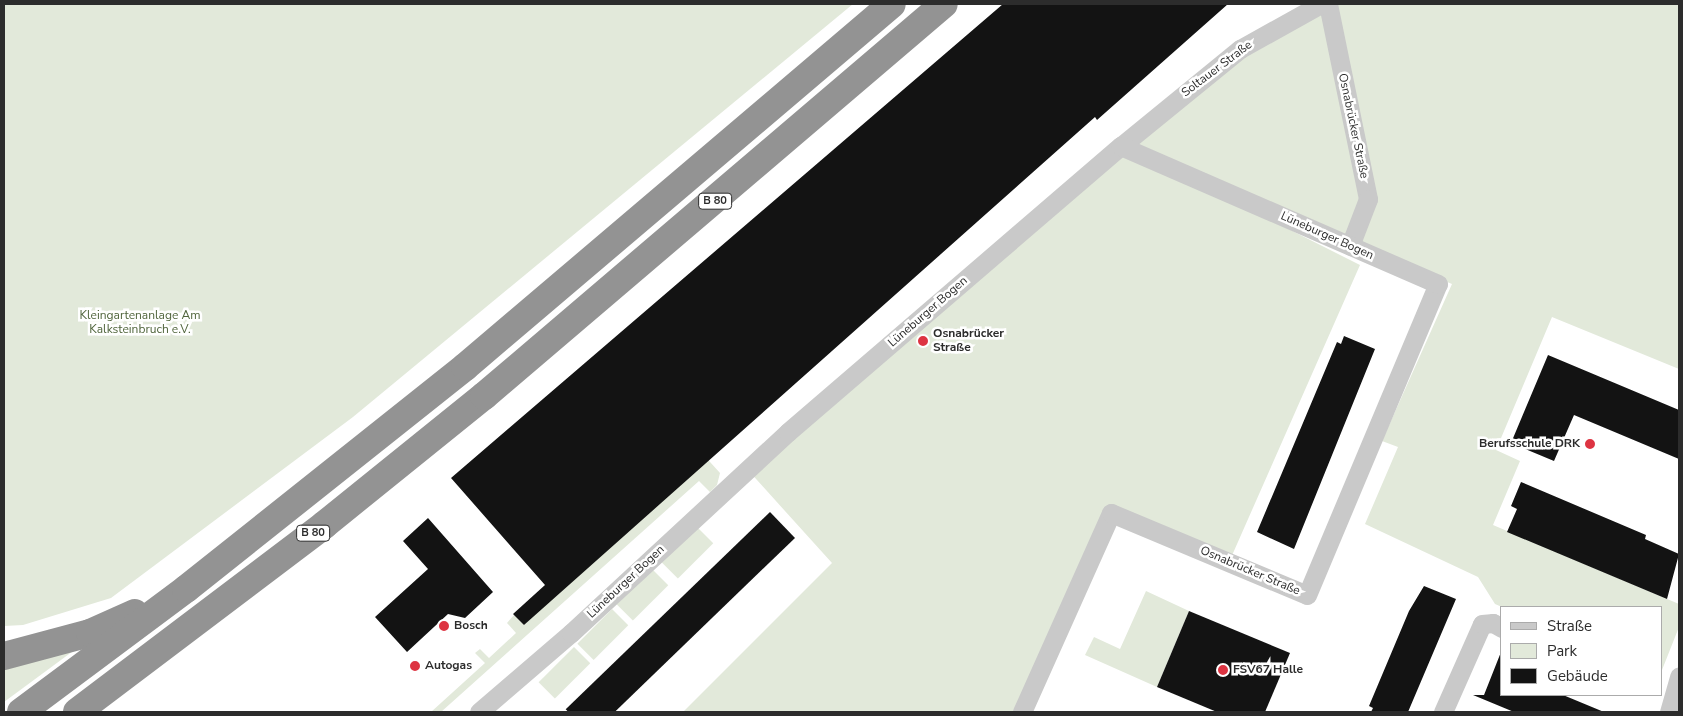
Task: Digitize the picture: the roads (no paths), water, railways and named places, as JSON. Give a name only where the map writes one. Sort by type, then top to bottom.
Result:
[{"type":"highway","name":"B 80","points":[[21,712],[186,589],[465,367],[892,4]]},
{"type":"highway","name":"B 80","points":[[78,712],[324,525],[484,396],[944,4]]},
{"type":"highway","points":[[4,656],[90,633],[186,589]]},
{"type":"highway","points":[[102,712],[139,665]]},
{"type":"street","name":"Soltauer Straße","points":[[1121,146],[1240,49],[1321,4]]},
{"type":"street","name":"Osnabrücker Straße","points":[[1328,4],[1368,198],[1350,246]]},
{"type":"street","name":"Lüneburger Bogen","points":[[479,712],[571,633],[788,432],[1121,146],[1438,284]]},
{"type":"street","name":"Osnabrücker Straße","points":[[1022,712],[1110,513],[1307,595],[1438,284]]},
{"type":"street","points":[[1443,712],[1482,624],[1492,622],[1500,627]]},
{"type":"street","points":[[1665,703],[1679,676]]},
{"type":"place","name":"Osnabrücker Straße","points":[[923,341]]},
{"type":"place","name":"Berufsschule DRK","points":[[1590,444]]},
{"type":"place","name":"Bosch","points":[[444,626]]},
{"type":"place","name":"Autogas","points":[[415,666]]},
{"type":"place","name":"FSV67 Halle","points":[[1223,670]]},
{"type":"park label","name":"Kleingartenanlage Am Kalksteinbruch e.V.","points":[[140,323]]}]
